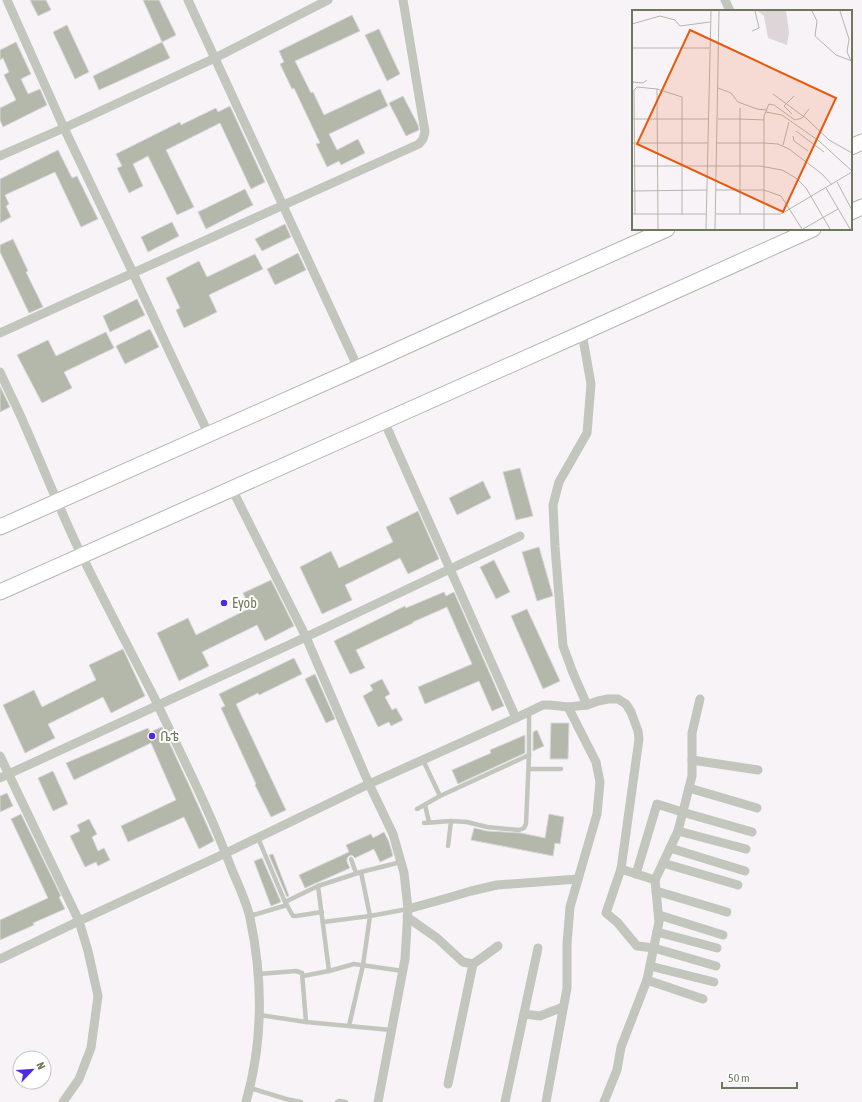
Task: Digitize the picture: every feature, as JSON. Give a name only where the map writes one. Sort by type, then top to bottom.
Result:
[{"type":"highway","points":[[852,147],[862,142]]},
{"type":"highway","points":[[852,212],[862,207]]},
{"type":"highway","points":[[0,527],[666,230]]},
{"type":"highway","points":[[0,592],[582,334],[811,230]]},
{"type":"street","points":[[7,0],[64,128],[134,273],[209,435]]},
{"type":"street","points":[[188,0],[358,368]]},
{"type":"street","points":[[0,156],[215,58],[328,0]]},
{"type":"street","points":[[0,333],[419,144],[424,139],[425,132],[403,0]]},
{"type":"street","points":[[725,0],[730,10]]},
{"type":"street","points":[[582,334],[591,384],[587,433],[559,482],[553,506],[563,646],[587,704]]},
{"type":"street","points":[[0,372],[82,556],[158,705],[189,770],[226,853],[250,916],[259,974],[260,1015],[257,1053],[246,1102]]},
{"type":"street","points":[[384,421],[516,718]]},
{"type":"street","points":[[232,489],[306,637],[369,784],[393,834],[404,873],[408,913],[405,959],[378,1102]]},
{"type":"street","points":[[4,776],[306,637],[520,536]]},
{"type":"street","points":[[0,959],[78,921],[258,838],[369,784],[543,705],[568,707],[608,699],[618,699],[626,704],[632,712],[639,739],[621,869],[606,913],[617,922],[637,946],[654,948],[716,966]]},
{"type":"street","points":[[604,1102],[617,1070],[621,1047],[647,980],[659,922],[656,880],[678,832],[692,776],[692,733],[700,699]]},
{"type":"street","points":[[546,1102],[567,988],[567,944],[570,907],[597,814],[600,782],[596,762],[568,707]]},
{"type":"street","points":[[0,756],[4,776],[78,921],[88,951],[98,996],[91,1048],[79,1079],[63,1102]]},
{"type":"street","points":[[692,760],[758,770]]},
{"type":"street","points":[[689,788],[757,808]]},
{"type":"street","points":[[636,874],[657,804],[752,832]]},
{"type":"street","points":[[678,832],[746,849]]},
{"type":"street","points":[[670,848],[745,871]]},
{"type":"street","points":[[663,863],[738,885]]},
{"type":"street","points":[[621,869],[656,880]]},
{"type":"street","points":[[408,913],[451,897],[497,885],[578,879]]},
{"type":"street","points":[[656,891],[726,912]]},
{"type":"street","points":[[408,913],[463,962],[473,964],[498,946]]},
{"type":"street","points":[[659,915],[723,935]]},
{"type":"street","points":[[657,932],[717,948]]},
{"type":"street","points":[[505,1102],[538,948]]},
{"type":"street","points":[[448,1084],[473,964]]},
{"type":"street","points":[[650,966],[714,982]]},
{"type":"street","points":[[647,980],[703,999]]},
{"type":"street","points":[[524,1014],[540,1016],[563,1007]]},
{"type":"lane","points":[[424,822],[467,822],[487,827],[519,830],[524,828],[526,824],[529,755],[529,712]]},
{"type":"lane","points":[[417,809],[440,796],[529,755]]},
{"type":"lane","points":[[423,760],[440,796]]},
{"type":"lane","points":[[528,769],[561,769]]},
{"type":"lane","points":[[425,805],[429,822]]},
{"type":"lane","points":[[448,846],[450,821]]},
{"type":"lane","points":[[258,838],[292,916],[322,912]]},
{"type":"lane","points":[[349,1026],[363,965],[370,916],[359,872],[351,859]]},
{"type":"lane","points":[[250,916],[286,903],[318,886],[359,872],[401,862]]},
{"type":"lane","points":[[318,886],[329,971]]},
{"type":"lane","points":[[323,922],[408,913]]},
{"type":"lane","points":[[303,976],[354,964],[403,971]]},
{"type":"lane","points":[[259,974],[296,971],[302,973],[306,1022]]},
{"type":"lane","points":[[260,1015],[306,1022],[391,1030]]},
{"type":"lane","points":[[250,1088],[286,1101],[301,1102]]},
{"type":"lane","points":[[337,1102],[346,1102]]},
{"type":"building","points":[[30,0],[46,0],[51,10],[38,16]]},
{"type":"building","points":[[143,0],[159,0],[176,35],[162,42]]},
{"type":"building","points":[[352,15],[360,31],[295,61],[324,115],[380,89],[388,106],[329,134],[337,150],[358,139],[365,153],[341,165],[339,161],[327,167],[316,144],[320,143],[294,88],[292,89],[280,64],[284,62],[279,51]]},
{"type":"building","points":[[67,25],[89,72],[75,79],[53,32]]},
{"type":"building","points":[[379,29],[400,74],[387,81],[365,35]]},
{"type":"building","points":[[16,42],[31,74],[21,79],[28,94],[40,89],[47,105],[3,127],[0,120],[0,108],[16,100],[4,75],[9,72],[3,58],[0,60],[0,50]]},
{"type":"building","points":[[162,42],[170,58],[99,90],[93,76]]},
{"type":"building","points":[[403,96],[418,125],[419,130],[406,136],[389,103]]},
{"type":"building","points":[[230,106],[265,182],[251,189],[220,123],[166,150],[194,207],[177,215],[148,156],[133,164],[143,186],[129,193],[117,168],[122,166],[116,154],[180,122],[181,125],[216,108],[218,112]]},
{"type":"building","points":[[58,150],[72,178],[77,176],[98,219],[81,227],[55,172],[5,195],[9,204],[6,206],[11,217],[0,223],[0,179]]},
{"type":"building","points":[[245,189],[253,205],[206,229],[198,212]]},
{"type":"building","points":[[172,222],[179,236],[148,252],[141,237]]},
{"type":"building","points":[[285,224],[291,237],[262,251],[255,239]]},
{"type":"building","points":[[13,239],[28,271],[26,272],[43,307],[29,313],[0,252],[0,245]]},
{"type":"building","points":[[298,253],[306,270],[275,285],[267,269]]},
{"type":"building","points":[[255,254],[263,269],[209,295],[217,312],[184,328],[176,310],[180,308],[166,278],[199,261],[207,277]]},
{"type":"building","points":[[137,299],[145,315],[110,332],[103,316]]},
{"type":"building","points":[[150,329],[159,347],[125,364],[116,346]]},
{"type":"building","points":[[106,332],[114,348],[64,372],[72,388],[42,403],[17,355],[48,340],[56,356]]},
{"type":"building","points":[[0,386],[10,407],[0,412]]},
{"type":"building","points":[[520,468],[533,516],[516,520],[503,472]]},
{"type":"building","points":[[483,481],[491,498],[457,515],[449,498]]},
{"type":"building","points":[[418,511],[439,559],[408,574],[400,558],[345,585],[352,600],[322,614],[300,567],[331,551],[339,568],[393,542],[386,527]]},
{"type":"building","points":[[539,547],[553,596],[537,601],[522,552]]},
{"type":"building","points":[[494,560],[510,592],[496,599],[480,567]]},
{"type":"building","points":[[271,580],[294,626],[265,641],[257,625],[202,652],[209,666],[179,681],[157,633],[188,618],[196,635],[250,608],[243,593]]},
{"type":"building","points":[[444,592],[446,596],[454,592],[504,706],[492,711],[479,681],[425,704],[418,687],[472,664],[447,607],[356,650],[365,668],[350,674],[334,641],[405,606],[406,608]]},
{"type":"building","points":[[527,609],[560,681],[543,689],[511,616]]},
{"type":"building","points":[[123,649],[145,696],[111,713],[103,697],[48,724],[55,738],[25,753],[3,705],[34,690],[42,707],[96,680],[89,665]]},
{"type":"building","points":[[294,658],[302,674],[259,695],[258,693],[236,704],[286,810],[271,817],[255,785],[256,784],[221,708],[225,706],[219,694]]},
{"type":"building","points":[[315,674],[335,719],[326,723],[305,679]]},
{"type":"building","points":[[382,679],[390,694],[385,697],[392,710],[396,708],[403,720],[391,726],[389,722],[378,727],[363,696],[373,690],[370,685]]},
{"type":"building","points":[[551,723],[569,723],[568,759],[550,759]]},
{"type":"building","points":[[162,727],[214,841],[199,849],[184,817],[128,842],[121,826],[176,800],[151,743],[74,780],[66,763],[148,728],[150,732]]},
{"type":"building","points":[[537,730],[544,746],[533,751],[533,732]]},
{"type":"building","points":[[525,735],[525,753],[458,784],[452,770],[491,753],[490,750]]},
{"type":"building","points":[[53,771],[68,804],[53,811],[38,778]]},
{"type":"building","points":[[7,793],[13,806],[0,812],[0,796]]},
{"type":"building","points":[[21,814],[61,896],[59,897],[65,909],[0,940],[0,920],[48,898],[11,819]]},
{"type":"building","points":[[549,814],[564,817],[560,844],[555,843],[553,856],[471,840],[474,828],[487,831],[521,833],[545,838]]},
{"type":"building","points":[[89,819],[97,834],[92,837],[98,851],[104,848],[110,860],[98,866],[96,862],[85,867],[70,836],[80,831],[77,825]]},
{"type":"building","points":[[384,832],[393,856],[380,862],[374,849],[355,858],[352,855],[349,856],[347,858],[347,862],[350,868],[305,888],[299,875],[349,852],[346,845],[371,834],[373,838]]},
{"type":"building","points":[[273,854],[289,896],[287,897],[269,855]]},
{"type":"building","points":[[262,858],[281,902],[271,906],[254,861]]},
{"type":"place","name":"Eyob","points":[[224,603]]},
{"type":"place","name":"ቤቴ","points":[[152,736]]}]
